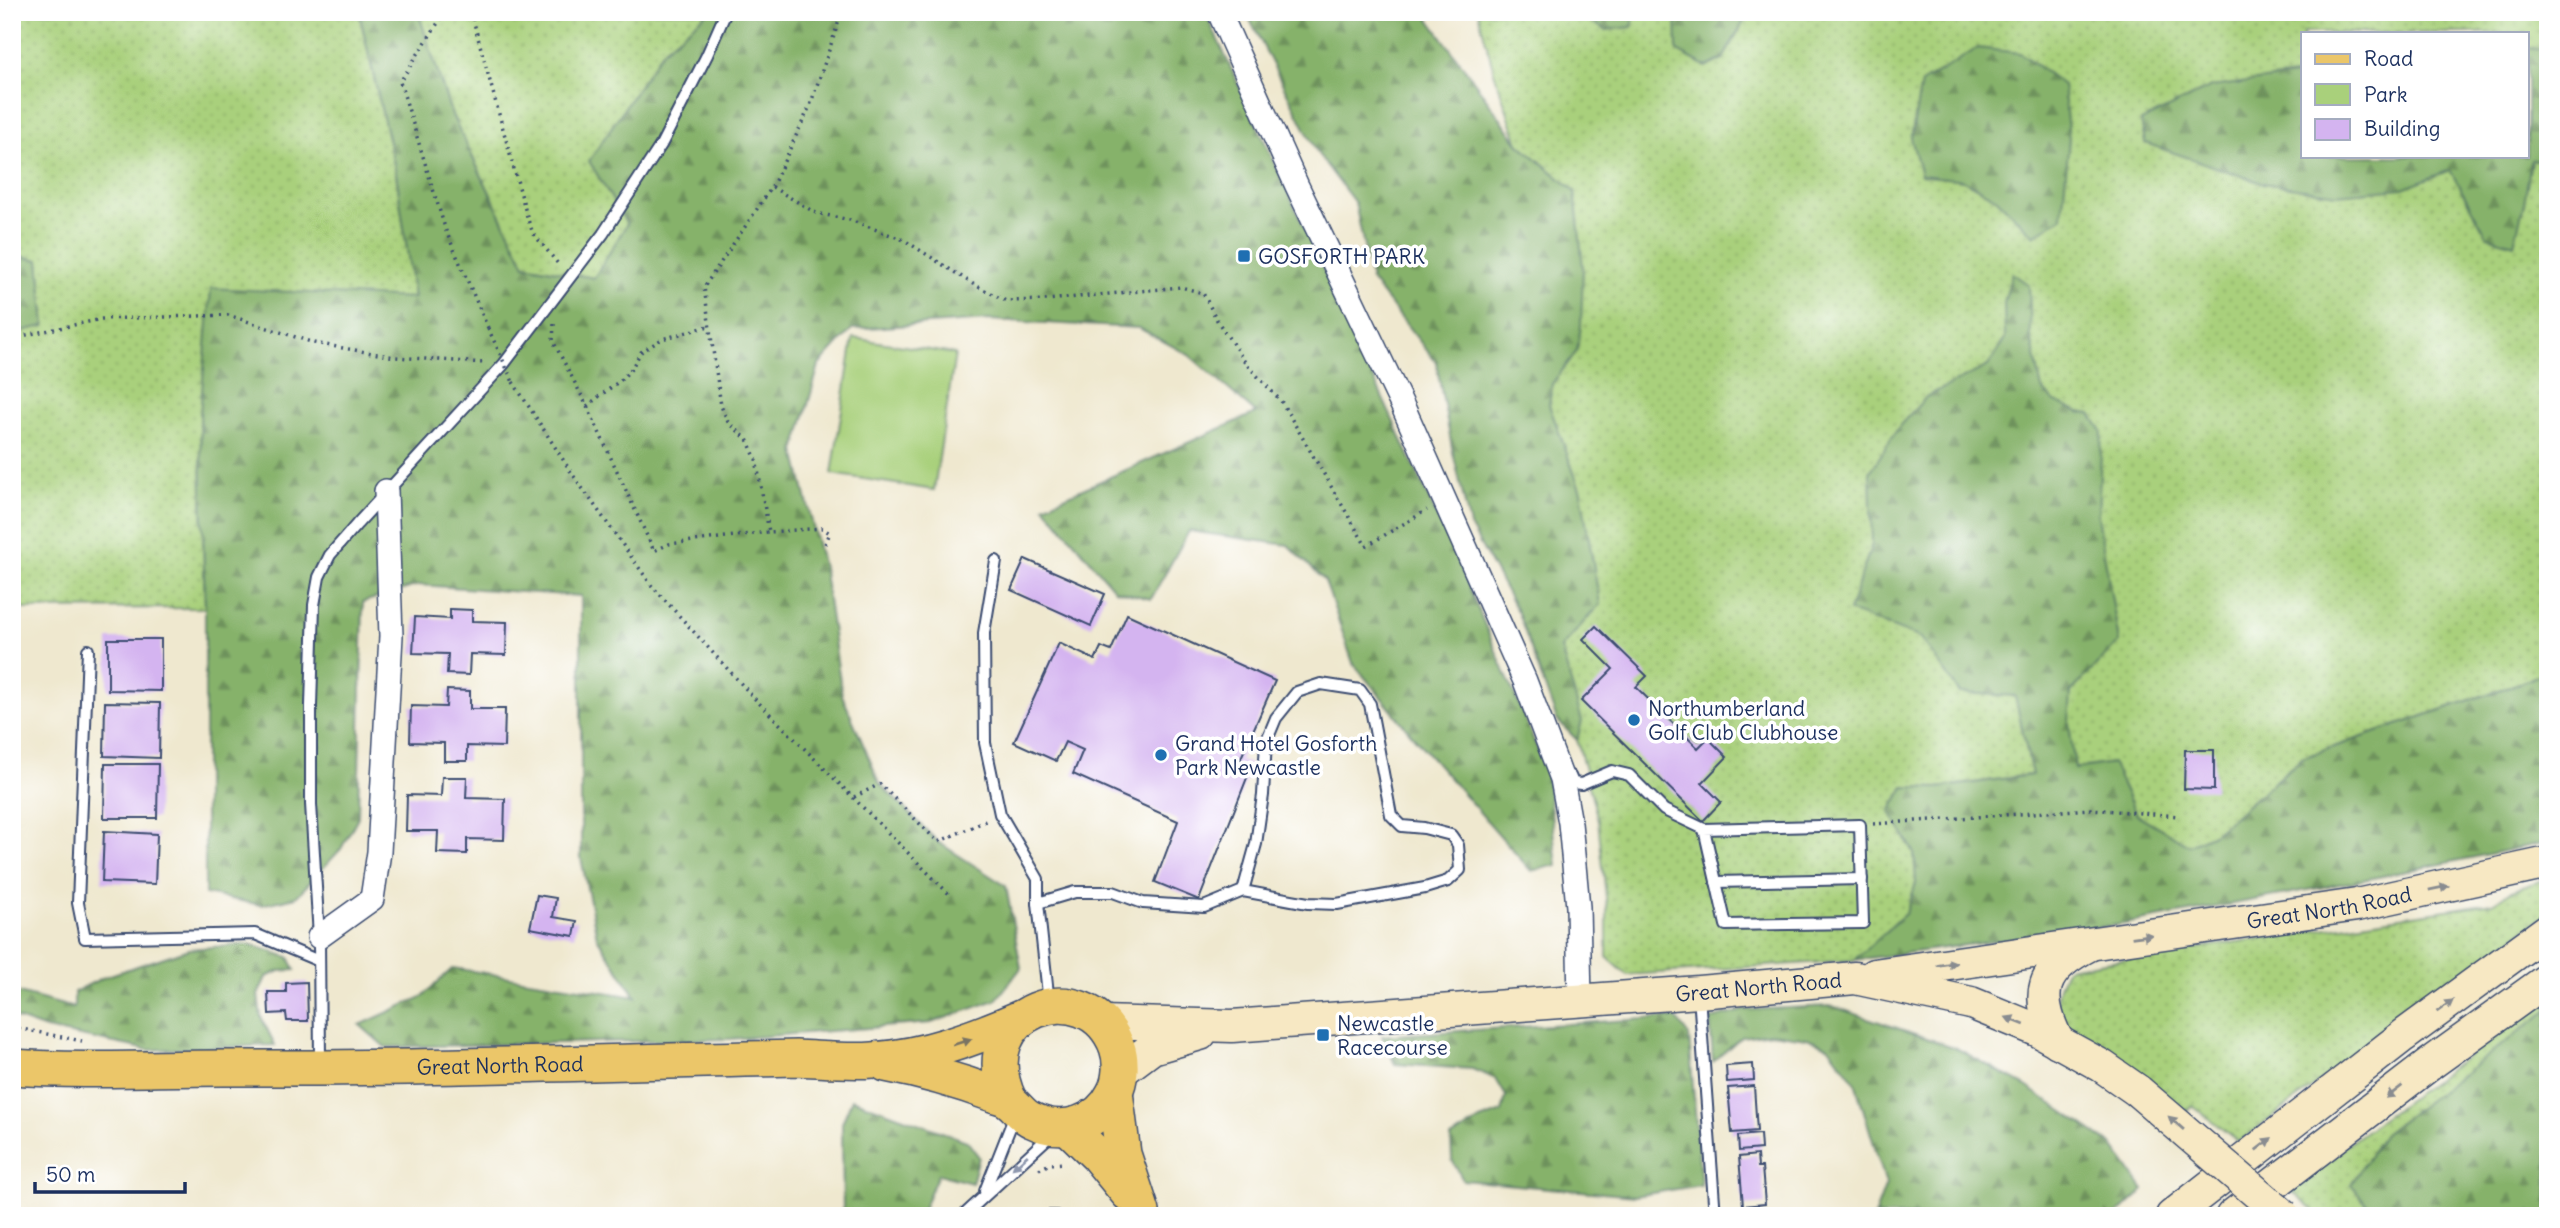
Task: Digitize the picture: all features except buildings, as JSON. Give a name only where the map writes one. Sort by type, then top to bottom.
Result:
[{"type":"main road","name":"Great North Road","points":[[1102,1022],[1232,1027],[1855,978],[2357,905],[2548,863]]},
{"type":"main road","points":[[2172,1216],[2403,1037],[2548,930]]},
{"type":"main road","points":[[2058,1042],[2048,1021],[2043,999],[2047,980],[2060,962],[2095,942]]},
{"type":"main road","name":"Great North Road","points":[[1855,978],[1971,1003],[2037,1030],[2102,1066],[2138,1091],[2284,1216]]},
{"type":"main road","points":[[2232,1216],[2430,1064],[2548,979]]},
{"type":"main road","points":[[871,1060],[949,1046],[987,1033],[1036,1011],[1077,1008],[1102,1022],[1113,1036],[1119,1053],[1118,1082],[1123,1154],[1143,1214]]},
{"type":"main road","points":[[1013,1105],[1001,1083],[998,1065],[1000,1056],[1010,1030],[1036,1011]]},
{"type":"main road","name":"Great North Road","points":[[1118,1082],[1152,1048],[1232,1027]]},
{"type":"main road","name":"Great North Road","points":[[14,1044],[131,1068],[320,1069],[796,1058],[871,1060]]},
{"type":"main road","points":[[871,1060],[964,1083],[1013,1105],[1030,1119],[1044,1125],[1063,1127],[1082,1123],[1096,1115],[1118,1082]]},
{"type":"main road","points":[[1063,1127],[1097,1155],[1143,1214]]},
{"type":"street","points":[[1219,12],[1297,186],[1404,409],[1525,681],[1562,779],[1570,823],[1578,907],[1580,1000]]},
{"type":"street","points":[[319,937],[372,899],[379,852],[391,636],[386,491]]},
{"type":"lane","points":[[320,1069],[319,937],[311,804],[314,605],[319,577],[330,555],[504,364],[603,234],[661,145],[726,12]]},
{"type":"lane","points":[[996,561],[984,634],[985,743],[1000,814],[1038,879],[1036,1011]]},
{"type":"lane","points":[[88,650],[78,903],[85,938],[256,934],[319,961]]},
{"type":"lane","points":[[1038,903],[1075,892],[1114,892],[1143,904],[1204,907],[1243,891],[1308,903],[1337,904],[1425,888],[1448,881],[1460,870],[1458,845],[1451,835],[1424,828],[1402,827],[1391,816],[1370,704],[1360,690],[1321,684],[1297,692],[1276,718],[1266,742],[1263,795],[1256,844],[1243,891]]},
{"type":"lane","points":[[1562,779],[1570,776],[1573,783],[1581,784],[1612,771],[1629,775],[1664,810],[1704,830],[1860,825],[1863,923],[1726,925],[1704,830]]},
{"type":"lane","points":[[1716,882],[1862,878]]},
{"type":"lane","points":[[1699,992],[1715,1216]]},
{"type":"lane","points":[[982,1197],[1013,1105]]},
{"type":"lane","points":[[962,1216],[1022,1160],[1063,1127]]},
{"type":"lane","points":[[1049,1216],[1056,1216]]},
{"type":"path","points":[[445,12],[400,82],[446,231],[513,382],[573,475],[652,586],[755,699],[949,894]]},
{"type":"path","points":[[471,12],[528,220],[533,233],[569,278]]},
{"type":"path","points":[[769,532],[756,459],[747,439],[728,422],[721,406],[704,287],[772,187],[810,106],[842,12]]},
{"type":"path","points":[[772,187],[816,213],[850,220],[904,240],[973,284],[1006,301],[1046,300],[1181,287],[1203,293],[1218,322],[1247,365],[1281,401],[1366,546],[1443,499]]},
{"type":"path","points":[[560,314],[553,326],[554,341],[654,551],[669,544],[822,528],[830,533],[825,544]]},
{"type":"path","points":[[12,338],[102,319],[228,315],[314,343],[395,357],[504,364]]},
{"type":"path","points":[[587,406],[622,379],[641,352],[662,339],[709,326]]},
{"type":"path","points":[[854,797],[880,784],[938,842],[1000,814]]},
{"type":"path","points":[[1860,825],[2091,809],[2178,816]]},
{"type":"path","points":[[14,1044],[94,1043]]},
{"type":"path","points":[[1022,1160],[1039,1169],[1050,1164],[1064,1163],[1077,1168],[1097,1155]]},
{"type":"green space","points":[[12,12],[359,12],[396,173],[414,299],[200,414],[205,608],[12,609],[12,333],[45,326],[39,260],[12,254]]},
{"type":"green space","points":[[359,12],[418,12],[451,113],[525,265],[594,278],[627,224],[589,161],[663,50],[709,12],[1205,12],[1459,564],[1546,769],[1557,865],[1531,871],[1412,735],[1353,663],[1325,581],[1288,545],[1189,531],[1151,599],[1115,590],[1044,506],[1256,413],[1189,355],[1139,328],[989,320],[852,329],[819,365],[795,451],[824,572],[842,695],[880,784],[938,842],[1006,886],[1021,968],[996,1000],[931,1023],[730,1039],[385,1047],[360,1025],[422,997],[453,968],[636,997],[597,937],[581,858],[581,596],[419,585],[363,602],[358,817],[341,849],[296,897],[261,905],[205,894],[205,608],[200,414],[211,288],[414,298],[396,173]]},
{"type":"green space","points":[[418,12],[709,12],[663,50],[627,224],[594,278],[525,265],[451,113]]},
{"type":"green space","points":[[1246,12],[1424,12],[1518,143],[1575,191],[1583,267],[1581,326],[1577,351],[1552,384],[1549,405],[1581,492],[1600,604],[1561,648],[1582,721],[1577,740],[1557,720],[1518,613],[1470,526],[1436,362],[1371,280],[1355,203],[1318,154]]},
{"type":"green space","points":[[1478,12],[2548,12],[2548,670],[2528,680],[2302,758],[2215,833],[2189,846],[2136,814],[2112,763],[1937,788],[1904,787],[1890,812],[1914,852],[1917,883],[1906,913],[1854,960],[1627,975],[1607,957],[1607,907],[1598,820],[1577,740],[1553,674],[1581,492],[1549,405],[1552,384],[1577,351],[1575,191],[1518,143],[1494,72]]},
{"type":"green space","points":[[1587,12],[1635,12],[1632,27],[1606,30],[1587,20]]},
{"type":"green space","points":[[1676,12],[1749,12],[1723,59],[1707,67],[1677,51]]},
{"type":"green space","points":[[1978,48],[2020,53],[2063,85],[2069,139],[2062,217],[2034,236],[1997,199],[1963,180],[1921,175],[1911,138],[1921,83]]},
{"type":"green space","points":[[2528,48],[2548,50],[2548,159],[2531,160],[2514,244],[2487,236],[2450,170],[2403,188],[2337,194],[2262,183],[2145,143],[2141,121],[2211,87],[2301,75],[2301,158],[2528,158]]},
{"type":"green space","points":[[12,255],[39,260],[45,326],[12,333]]},
{"type":"green space","points":[[2012,273],[2029,285],[2031,337],[2042,389],[2055,402],[2091,414],[2102,431],[2098,516],[2119,642],[2071,692],[2069,723],[2075,769],[2112,763],[2136,814],[2189,845],[2215,833],[2302,758],[2528,680],[2548,670],[2548,842],[2373,878],[2124,924],[1854,960],[1906,913],[1916,883],[1914,852],[1890,812],[1904,787],[1937,788],[2032,775],[2015,696],[1960,693],[1921,638],[1849,611],[1872,544],[1870,472],[1900,425],[1927,396],[1988,366],[2005,338],[2004,302]]},
{"type":"green space","points":[[853,338],[955,354],[934,490],[832,474]]},
{"type":"green space","points":[[2548,878],[2548,914],[2505,943],[2239,1142],[2193,1106],[2187,1112],[2068,1026],[2057,1004],[2058,991],[2067,968],[2492,903],[2512,891]]},
{"type":"green space","points":[[248,944],[289,957],[295,970],[280,971],[266,977],[258,995],[261,1017],[275,1045],[149,1050],[46,1029],[12,1017],[12,991],[74,1008],[74,992],[104,977],[189,949]]},
{"type":"green space","points":[[2548,997],[2548,1010],[2371,1212],[2376,1216],[2320,1216],[2288,1188]]},
{"type":"green space","points":[[1832,1006],[1956,1048],[2026,1086],[2112,1145],[2144,1190],[2116,1216],[1874,1216],[1886,1184],[1855,1082],[1828,1046],[1807,1038],[1771,1033],[1741,1037],[1713,1062],[1710,1019],[1745,1010]]},
{"type":"green space","points":[[2548,1010],[2548,1216],[2376,1216],[2351,1184],[2384,1134]]},
{"type":"green space","points":[[1675,1017],[1689,1036],[1701,1185],[1635,1196],[1463,1180],[1452,1160],[1451,1138],[1480,1120],[1502,1112],[1506,1096],[1496,1079],[1472,1069],[1395,1064],[1382,1036]]},
{"type":"green space","points":[[852,1099],[967,1141],[979,1157],[972,1183],[938,1174],[920,1216],[843,1216],[842,1123]]},
{"type":"place","name":"GOSFORTH PARK","points":[[1244,256]]},
{"type":"place","name":"Northumberland Golf Club Clubhouse","points":[[1634,720]]},
{"type":"place","name":"Grand Hotel Gosforth Park Newcastle","points":[[1161,755]]},
{"type":"place","name":"Newcastle Racecourse","points":[[1323,1035]]}]
